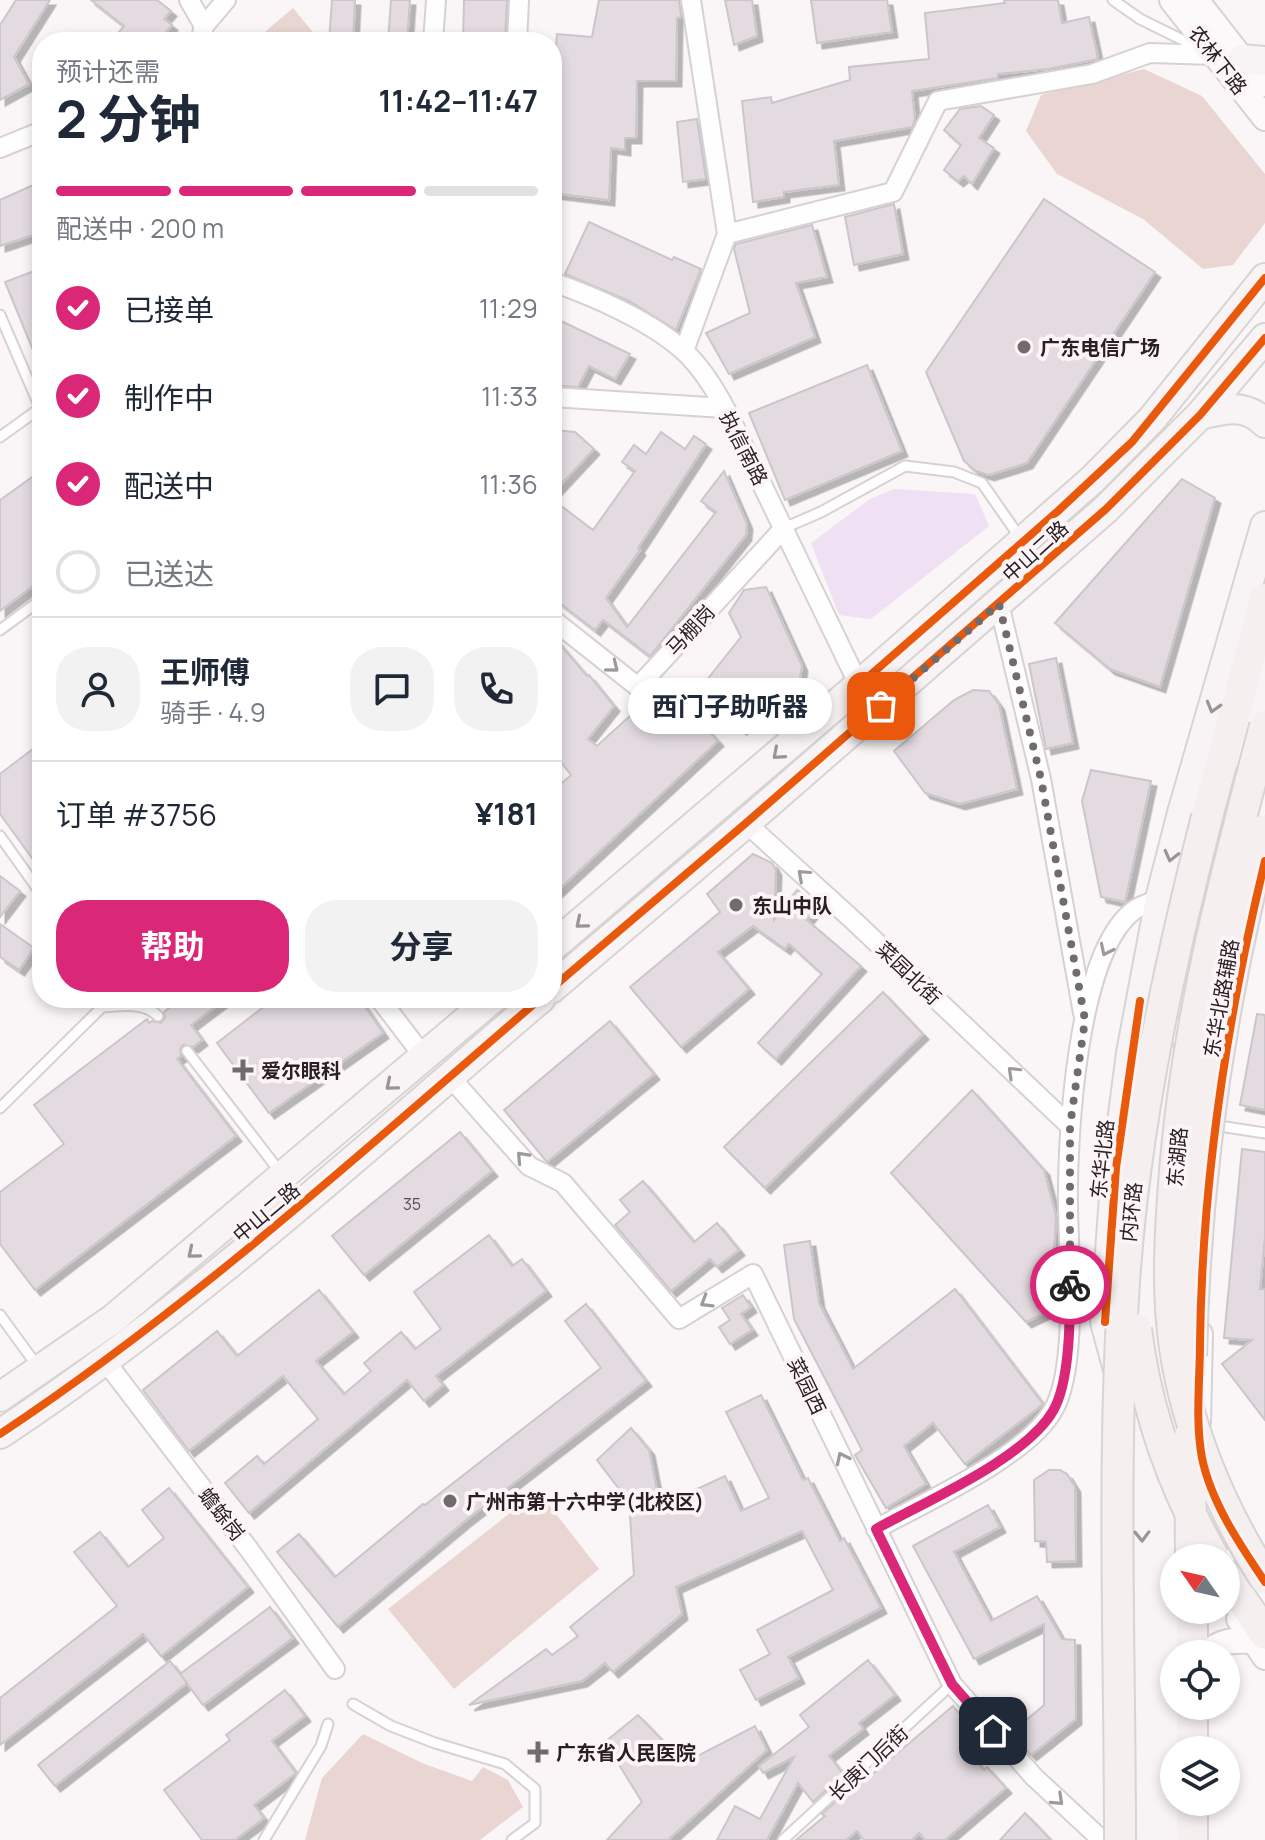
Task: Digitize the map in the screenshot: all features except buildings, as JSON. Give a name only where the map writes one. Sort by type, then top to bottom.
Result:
[{"type":"highway","name":"内环路","points":[[1120,1840],[1120,1412],[1122,1324],[1130,1220],[1149,1073],[1173,955],[1265,599]]},
{"type":"highway","name":"东湖路","points":[[1265,726],[1221,897],[1198,1003],[1176,1150],[1169,1271],[1172,1322],[1186,1400],[1215,1483],[1265,1580]]},
{"type":"highway","points":[[1191,1544],[1191,1359],[1200,1194],[1209,1109],[1226,1003],[1265,830]]},
{"type":"highway","points":[[1130,1220],[1136,1332],[1151,1412],[1177,1483],[1207,1544]]},
{"type":"highway","points":[[1240,1603],[1261,1644]]},
{"type":"highway","points":[[1192,1816],[1192,1840]]},
{"type":"main road","name":"农林下路","points":[[1172,0],[1265,118]]},
{"type":"main road","name":"农林下路","points":[[1196,0],[1254,60],[1265,84]]},
{"type":"main road","name":"中山二路","points":[[562,938],[859,685],[1132,442],[1265,278]]},
{"type":"main road","name":"中山二路","points":[[562,979],[999,604],[1135,482],[1200,415],[1265,338]]},
{"type":"main road","points":[[1200,415],[1238,408],[1247,410],[1265,423]]},
{"type":"main road","name":"东华北路","points":[[1104,1840],[1105,1322],[1116,1168],[1131,1053],[1160,899],[1265,526]]},
{"type":"main road","points":[[1169,1640],[1167,1285],[1173,1156],[1208,907],[1265,667]]},
{"type":"main road","points":[[1182,813],[1191,823],[1223,843],[1265,858]]},
{"type":"main road","name":"东华北路辅路","points":[[1198,1429],[1205,1234],[1214,1153],[1229,1039],[1265,858]]},
{"type":"main road","points":[[1208,907],[1258,889]]},
{"type":"main road","points":[[1160,899],[1180,903],[1188,913],[1190,1024]]},
{"type":"main road","points":[[1140,1001],[1159,1046],[1163,1074],[1149,1256],[1142,1458],[1161,1640]]},
{"type":"main road","name":"中山二路","points":[[0,1397],[113,1319],[481,1008]]},
{"type":"main road","name":"中山二路","points":[[0,1434],[106,1362],[237,1258],[529,1008]]},
{"type":"main road","points":[[1131,1053],[1162,1114]]},
{"type":"main road","points":[[1167,1285],[1200,1362],[1168,1361]]},
{"type":"main road","points":[[1105,1322],[1142,1458],[1169,1511],[1191,1544]]},
{"type":"main road","points":[[1198,1429],[1203,1461],[1219,1503],[1231,1529],[1265,1580]]},
{"type":"main road","points":[[1198,1429],[1201,1544]]},
{"type":"main road","points":[[1240,1618],[1261,1644]]},
{"type":"main road","points":[[1240,1642],[1261,1644]]},
{"type":"main road","points":[[1145,1840],[1168,1720]]},
{"type":"main road","points":[[1169,1720],[1171,1840]]},
{"type":"main road","points":[[1204,1816],[1205,1840]]},
{"type":"street","points":[[189,0],[201,32]]},
{"type":"street","points":[[203,32],[226,0]]},
{"type":"street","points":[[434,32],[436,0]]},
{"type":"street","points":[[517,32],[519,0]]},
{"type":"street","points":[[684,351],[727,234],[691,0]]},
{"type":"street","points":[[727,234],[893,192],[938,101],[1092,74],[1150,53],[1214,55]]},
{"type":"street","points":[[0,148],[32,135]]},
{"type":"street","name":"执信南路","points":[[562,286],[622,313],[684,351],[695,363],[724,408],[859,685]]},
{"type":"street","points":[[562,398],[724,408]]},
{"type":"street","name":"马棚岗","points":[[562,627],[638,687],[784,528]]},
{"type":"street","points":[[999,604],[1041,779],[1085,1020]]},
{"type":"street","name":"菜园北街","points":[[746,823],[1070,1126]]},
{"type":"street","points":[[876,1529],[1021,1446],[1041,1429],[1054,1409],[1061,1391],[1069,1337],[1070,1126],[1085,1020],[1108,944],[1131,912],[1160,899]]},
{"type":"street","points":[[387,1008],[424,1057]]},
{"type":"street","name":"菜园西","points":[[450,1077],[529,1166],[563,1183],[679,1319],[753,1274],[952,1684],[1034,1777],[1104,1840]]},
{"type":"street","name":"蟾蜍岗","points":[[106,1362],[248,1548],[335,1669]]},
{"type":"lane","points":[[1113,0],[1151,26],[1214,55]]},
{"type":"lane","points":[[0,315],[32,390]]},
{"type":"lane","points":[[0,437],[32,417]]},
{"type":"lane","points":[[784,528],[821,512],[905,466],[954,472],[982,483],[1023,541]]},
{"type":"lane","points":[[0,630],[32,606]]},
{"type":"lane","points":[[0,836],[32,881]]},
{"type":"lane","points":[[0,1108],[95,1008]]},
{"type":"lane","points":[[150,1008],[158,1016]]},
{"type":"lane","points":[[187,1051],[283,1176]]},
{"type":"lane","points":[[1226,1127],[1265,1133]]},
{"type":"lane","points":[[0,1315],[41,1371]]},
{"type":"lane","name":"长庚门后街","points":[[783,1840],[952,1684]]},
{"type":"lane","points":[[353,1704],[406,1731],[505,1764],[535,1789],[535,1823],[512,1840]]},
{"type":"lane","points":[[264,1840],[321,1746],[328,1724]]},
{"type":"shaded area","points":[[293,8],[313,32],[265,32]]},
{"type":"shaded area","points":[[1144,69],[1202,96],[1265,174],[1265,223],[1233,265],[1203,269],[1143,219],[1057,174],[1026,131],[1041,95]]},
{"type":"shaded area","points":[[894,489],[975,494],[989,526],[871,619],[839,615],[811,543],[870,499]]},
{"type":"shaded area","points":[[538,1491],[599,1569],[454,1689],[388,1609]]},
{"type":"shaded area","points":[[363,1734],[422,1763],[472,1781],[483,1767],[508,1780],[523,1807],[480,1840],[305,1840],[322,1778]]},
{"type":"cycle path","points":[[859,685],[1132,442],[1265,278]]},
{"type":"cycle path","points":[[562,979],[1106,509],[1200,415],[1265,338]]},
{"type":"cycle path","points":[[1265,861],[1228,1040],[1211,1161],[1202,1282],[1198,1415],[1202,1458],[1212,1491],[1236,1538],[1265,1582]]},
{"type":"cycle path","points":[[1105,1322],[1116,1168],[1140,1001]]},
{"type":"cycle path","points":[[0,1434],[71,1385],[210,1280],[529,1008]]},
{"type":"way so far","points":[[881,706],[999,604],[1041,779],[1085,1020],[1070,1126],[1070,1285]]},
{"type":"place","name":"广东电信广场","points":[[1024,347]]},
{"type":"place","name":"西门子助听器","points":[[881,706]]},
{"type":"place","name":"东山中队","points":[[736,905]]},
{"type":"place","name":"爱尔眼科","points":[[243,1070]]},
{"type":"place","name":"广州市第十六中学(北校区)","points":[[450,1501]]},
{"type":"place","name":"广东省人民医院","points":[[538,1752]]},
{"type":"route","points":[[993,1731],[952,1684],[876,1529],[984,1469],[1021,1446],[1041,1429],[1061,1391],[1069,1337],[1070,1285]]}]
